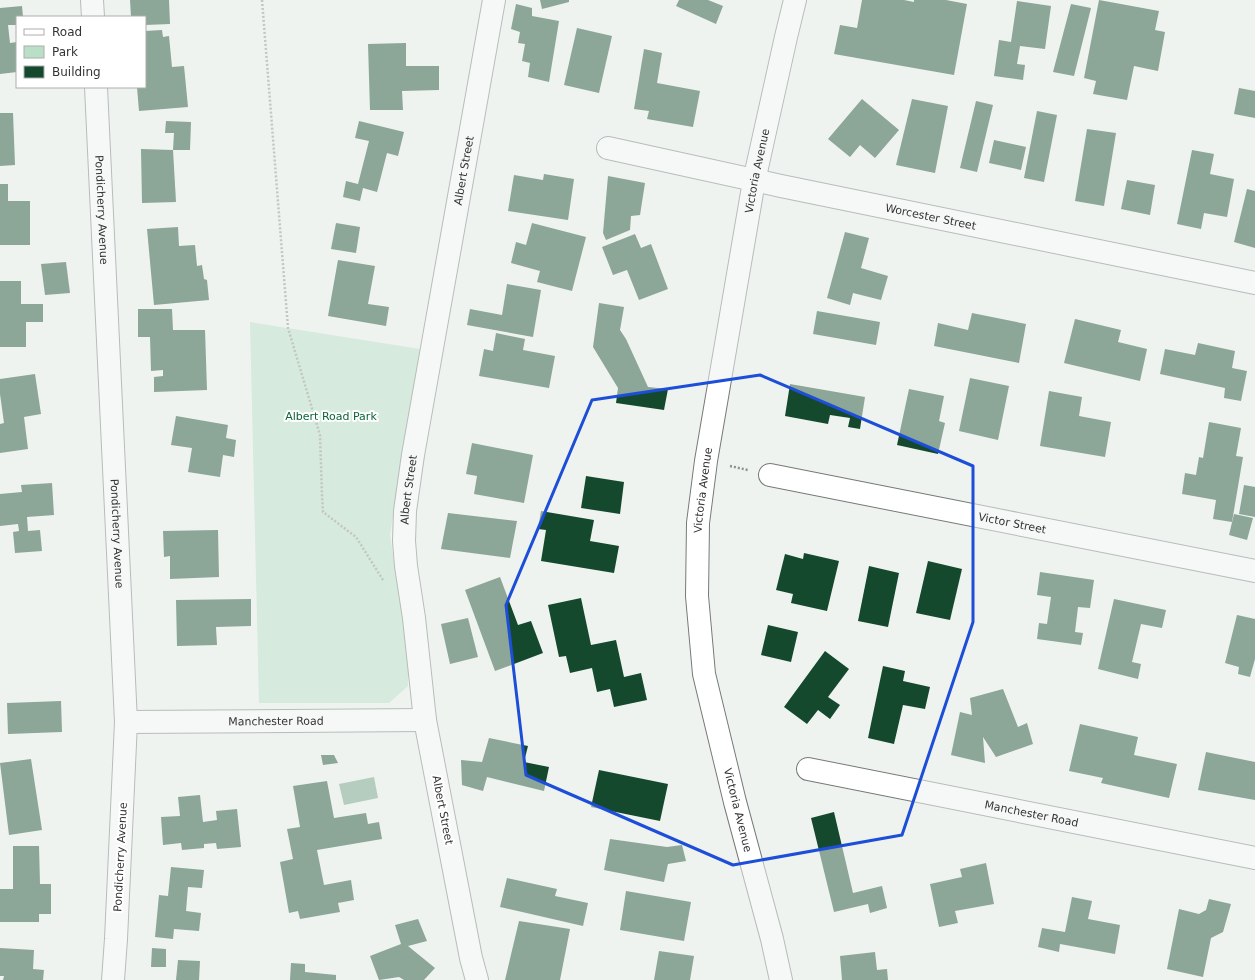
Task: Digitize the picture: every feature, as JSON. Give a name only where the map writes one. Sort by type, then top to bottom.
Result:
[{"type":"street","points":[[92,0],[93,16]]},
{"type":"street","name":"Albert Street","points":[[477,980],[471,958],[425,720],[404,541],[405,511],[417,432],[494,0]]},
{"type":"street","name":"Victoria Avenue","points":[[781,980],[772,939],[735,802],[704,674],[696,596],[698,523],[703,484],[754,181],[795,0]]},
{"type":"street","name":"Pondicherry Avenue","points":[[96,88],[126,722],[116,939],[112,980]]},
{"type":"street","name":"Worcester Street","points":[[608,148],[754,181],[1255,283]]},
{"type":"street","name":"Victor Street","points":[[770,475],[1255,571]]},
{"type":"street","name":"Manchester Road","points":[[126,722],[425,720]]},
{"type":"street","name":"Manchester Road","points":[[808,769],[1255,858]]},
{"type":"path","points":[[262,0],[288,328],[320,435],[324,512],[356,537],[383,581]]},
{"type":"highlighted area","points":[[760,375],[973,466],[973,622],[902,835],[733,865],[526,775],[506,605],[592,400]]},
{"type":"green space","name":"Albert Road Park","points":[[250,322],[420,349],[390,535],[408,656],[408,686],[389,703],[259,703]]},
{"type":"shaded area","points":[[374,777],[378,798],[344,805],[339,784]]},
{"type":"building","points":[[130,0],[169,0],[170,24],[146,25],[146,16],[131,16]]},
{"type":"building","points":[[540,0],[569,0],[569,2],[542,9]]},
{"type":"building","points":[[679,0],[708,0],[723,6],[716,24],[676,6]]},
{"type":"building","points":[[862,0],[904,0],[914,2],[914,0],[946,0],[967,4],[954,75],[834,54],[840,25],[857,28]]},
{"type":"building","points":[[1099,0],[1159,11],[1155,30],[1165,32],[1158,71],[1134,66],[1127,100],[1093,94],[1096,81],[1084,78]]},
{"type":"building","points":[[1017,1],[1051,6],[1045,49],[1020,46],[1017,64],[1025,65],[1023,80],[994,76],[999,40],[1011,42]]},
{"type":"building","points":[[516,4],[532,8],[532,16],[559,21],[549,82],[528,77],[530,63],[522,61],[525,44],[518,43],[520,32],[511,29]]},
{"type":"building","points":[[1071,4],[1091,8],[1074,76],[1053,72]]},
{"type":"building","points":[[22,6],[23,16],[16,16],[16,25],[8,25],[10,43],[16,42],[16,72],[0,74],[0,8]]},
{"type":"building","points":[[577,28],[612,36],[599,93],[564,85]]},
{"type":"building","points":[[162,30],[163,37],[169,36],[172,67],[184,66],[188,107],[139,111],[137,88],[146,88],[146,31]]},
{"type":"building","points":[[406,43],[406,66],[439,66],[439,90],[402,91],[403,110],[370,110],[368,44]]},
{"type":"building","points":[[644,49],[662,53],[657,83],[700,91],[693,127],[647,119],[649,111],[634,109]]},
{"type":"building","points":[[1239,88],[1255,91],[1255,118],[1234,114]]},
{"type":"building","points":[[862,99],[899,130],[875,158],[860,145],[850,157],[828,139]]},
{"type":"building","points":[[912,99],[948,106],[935,173],[896,165]]},
{"type":"building","points":[[976,101],[993,105],[977,172],[960,168]]},
{"type":"building","points":[[1037,111],[1057,115],[1044,182],[1024,178]]},
{"type":"building","points":[[0,113],[13,113],[15,165],[0,166]]},
{"type":"building","points":[[166,121],[191,122],[190,150],[173,150],[174,133],[165,133]]},
{"type":"building","points":[[359,121],[404,132],[398,156],[387,153],[377,192],[363,188],[360,201],[343,197],[346,181],[358,184],[369,141],[355,138]]},
{"type":"building","points":[[1087,129],[1116,133],[1104,206],[1075,201]]},
{"type":"building","points":[[994,140],[1026,147],[1021,170],[989,163]]},
{"type":"building","points":[[141,149],[173,150],[176,202],[142,203]]},
{"type":"building","points":[[1192,150],[1214,154],[1210,174],[1234,179],[1227,217],[1204,213],[1201,229],[1177,224]]},
{"type":"building","points":[[544,174],[574,179],[568,220],[508,211],[514,175],[543,180]]},
{"type":"building","points":[[608,176],[645,183],[640,215],[631,216],[630,230],[606,240],[603,233]]},
{"type":"building","points":[[1127,180],[1155,185],[1150,215],[1121,209]]},
{"type":"building","points":[[0,184],[8,184],[8,201],[30,201],[30,245],[0,245]]},
{"type":"building","points":[[1247,189],[1255,191],[1255,248],[1234,242]]},
{"type":"building","points":[[336,223],[360,227],[356,253],[331,249]]},
{"type":"building","points":[[532,223],[586,237],[572,291],[537,282],[540,271],[511,263],[516,242],[526,245]]},
{"type":"building","points":[[178,227],[179,246],[195,245],[197,266],[202,265],[204,279],[207,280],[209,300],[154,305],[147,229]]},
{"type":"building","points":[[845,232],[869,238],[861,268],[888,276],[881,300],[853,293],[850,305],[827,298]]},
{"type":"building","points":[[635,234],[641,248],[651,244],[668,289],[639,300],[627,270],[613,275],[602,247]]},
{"type":"building","points":[[338,260],[375,266],[368,304],[389,307],[386,326],[328,316]]},
{"type":"building","points":[[66,262],[70,293],[45,295],[41,264]]},
{"type":"building","points":[[0,281],[21,281],[21,304],[43,304],[43,322],[26,322],[26,347],[0,347]]},
{"type":"building","points":[[507,284],[541,290],[533,337],[467,325],[470,309],[502,315]]},
{"type":"building","points":[[599,303],[624,307],[620,330],[626,339],[648,387],[668,389],[664,410],[616,403],[618,388],[593,347]]},
{"type":"building","points":[[138,309],[172,309],[173,330],[205,330],[207,390],[154,392],[154,377],[163,376],[163,370],[151,371],[150,337],[138,337]]},
{"type":"building","points":[[817,311],[880,322],[876,345],[813,334]]},
{"type":"building","points":[[972,313],[1026,324],[1019,363],[934,346],[938,323],[968,330]]},
{"type":"building","points":[[1075,319],[1121,330],[1118,342],[1147,349],[1140,381],[1064,363]]},
{"type":"building","points":[[496,333],[525,339],[523,350],[555,356],[549,388],[479,376],[484,349],[493,351]]},
{"type":"building","points":[[1198,343],[1235,351],[1232,368],[1247,371],[1241,401],[1224,398],[1225,388],[1160,374],[1165,349],[1195,355]]},
{"type":"building","points":[[35,374],[41,414],[24,417],[28,449],[0,453],[0,424],[4,423],[0,394],[0,379]]},
{"type":"building","points":[[970,378],[1009,386],[998,440],[959,431]]},
{"type":"building","points":[[790,384],[865,397],[860,429],[848,427],[850,418],[830,415],[828,424],[785,416]]},
{"type":"building","points":[[909,389],[944,396],[939,421],[945,423],[938,454],[897,445]]},
{"type":"building","points":[[1049,391],[1082,397],[1079,416],[1111,422],[1105,457],[1040,446]]},
{"type":"building","points":[[176,416],[228,425],[226,438],[236,440],[234,457],[223,455],[220,477],[188,472],[192,448],[171,445]]},
{"type":"building","points":[[1209,422],[1241,428],[1236,456],[1243,457],[1232,522],[1213,519],[1216,500],[1182,494],[1185,473],[1196,475],[1199,457],[1203,458]]},
{"type":"building","points":[[472,443],[533,455],[524,503],[474,494],[477,476],[466,474]]},
{"type":"building","points":[[586,476],[624,482],[620,514],[581,508]]},
{"type":"building","points":[[52,483],[54,515],[27,517],[28,531],[40,530],[42,551],[15,553],[13,532],[19,531],[18,524],[0,526],[0,494],[22,492],[21,485]]},
{"type":"building","points":[[1244,485],[1255,487],[1255,517],[1239,514]]},
{"type":"building","points":[[541,511],[594,520],[590,541],[619,546],[614,573],[541,561],[546,530],[538,529]]},
{"type":"building","points":[[448,513],[517,521],[510,558],[441,549]]},
{"type":"building","points":[[1234,514],[1253,518],[1247,540],[1229,535]]},
{"type":"building","points":[[218,530],[219,577],[170,579],[170,556],[164,557],[163,531]]},
{"type":"building","points":[[804,553],[839,561],[827,611],[791,603],[793,594],[776,590],[785,554],[803,559]]},
{"type":"building","points":[[928,561],[962,569],[950,620],[916,613]]},
{"type":"building","points":[[869,566],[899,573],[888,627],[858,621]]},
{"type":"building","points":[[1040,572],[1094,580],[1090,608],[1078,607],[1075,632],[1083,633],[1081,645],[1037,639],[1039,623],[1047,624],[1051,597],[1037,595]]},
{"type":"building","points":[[500,577],[518,625],[531,621],[543,653],[495,671],[465,590]]},
{"type":"building","points":[[581,598],[591,645],[616,640],[624,677],[641,673],[647,700],[614,707],[610,689],[597,692],[592,668],[570,673],[566,656],[559,657],[548,605]]},
{"type":"building","points":[[251,599],[251,626],[216,627],[217,645],[177,646],[176,600]]},
{"type":"building","points":[[1114,599],[1166,610],[1162,628],[1141,624],[1132,662],[1141,664],[1138,679],[1098,669]]},
{"type":"building","points":[[1237,615],[1255,619],[1255,659],[1250,677],[1238,674],[1239,667],[1225,663]]},
{"type":"building","points":[[468,618],[478,657],[450,664],[441,624]]},
{"type":"building","points":[[768,625],[798,632],[791,662],[761,655]]},
{"type":"building","points":[[825,651],[849,669],[828,697],[840,705],[830,719],[818,710],[807,724],[784,707]]},
{"type":"building","points":[[883,666],[905,671],[903,681],[930,687],[925,709],[903,705],[894,744],[868,738]]},
{"type":"building","points":[[1003,689],[1018,727],[1027,723],[1033,744],[996,757],[983,737],[985,763],[951,755],[960,712],[972,715],[970,698]]},
{"type":"building","points":[[61,701],[62,732],[8,734],[7,703]]},
{"type":"building","points":[[1080,724],[1138,737],[1134,755],[1177,764],[1169,798],[1101,783],[1103,778],[1069,771]]},
{"type":"building","points":[[489,738],[528,746],[524,762],[549,767],[544,791],[487,777],[483,791],[462,785],[461,760],[482,762]]},
{"type":"building","points":[[1206,752],[1255,762],[1255,800],[1198,790]]},
{"type":"building","points":[[321,755],[334,755],[338,763],[323,765]]},
{"type":"building","points":[[31,759],[42,830],[9,835],[0,763]]},
{"type":"building","points":[[599,770],[668,784],[660,821],[591,807]]},
{"type":"building","points":[[327,781],[334,818],[366,813],[368,824],[379,822],[382,839],[317,850],[324,885],[351,880],[354,900],[338,903],[340,912],[300,919],[298,911],[289,913],[280,862],[293,859],[287,829],[300,827],[293,786]]},
{"type":"building","points":[[200,795],[203,822],[217,820],[216,811],[237,809],[241,847],[217,849],[216,843],[204,844],[204,848],[182,850],[181,843],[163,845],[161,817],[180,816],[178,797]]},
{"type":"building","points":[[834,812],[853,893],[882,886],[887,908],[870,913],[868,904],[834,912],[811,818]]},
{"type":"building","points":[[610,839],[667,847],[682,845],[686,861],[668,864],[664,882],[604,870]]},
{"type":"building","points":[[13,846],[39,846],[40,884],[51,884],[51,914],[39,914],[39,922],[0,922],[0,889],[13,889]]},
{"type":"building","points":[[986,863],[994,904],[955,911],[958,923],[939,927],[930,884],[962,877],[960,869]]},
{"type":"building","points":[[171,867],[204,870],[202,888],[188,887],[186,911],[201,913],[199,931],[174,929],[173,939],[155,937],[159,895],[168,896]]},
{"type":"building","points":[[507,878],[557,889],[555,896],[588,903],[583,926],[500,907]]},
{"type":"building","points":[[626,891],[691,902],[684,941],[620,930]]},
{"type":"building","points":[[1072,897],[1092,901],[1088,919],[1120,925],[1115,954],[1060,944],[1059,952],[1038,947],[1042,928],[1065,932]]},
{"type":"building","points":[[1209,899],[1231,904],[1223,932],[1211,938],[1203,977],[1167,969],[1179,909],[1199,914],[1206,910]]},
{"type":"building","points":[[418,919],[427,941],[408,946],[435,968],[424,980],[404,980],[399,977],[379,980],[370,956],[401,944],[395,925]]},
{"type":"building","points":[[519,921],[570,929],[560,980],[505,980]]},
{"type":"building","points":[[0,948],[34,950],[33,969],[44,970],[43,980],[3,980],[4,976],[0,976]]},
{"type":"building","points":[[152,948],[166,949],[166,967],[151,967]]},
{"type":"building","points":[[659,951],[694,956],[690,980],[654,980]]},
{"type":"building","points":[[875,952],[877,970],[887,969],[888,980],[842,980],[840,956]]},
{"type":"building","points":[[178,960],[200,961],[199,980],[176,980]]},
{"type":"building","points":[[291,963],[305,964],[305,972],[336,975],[336,980],[290,980]]}]
